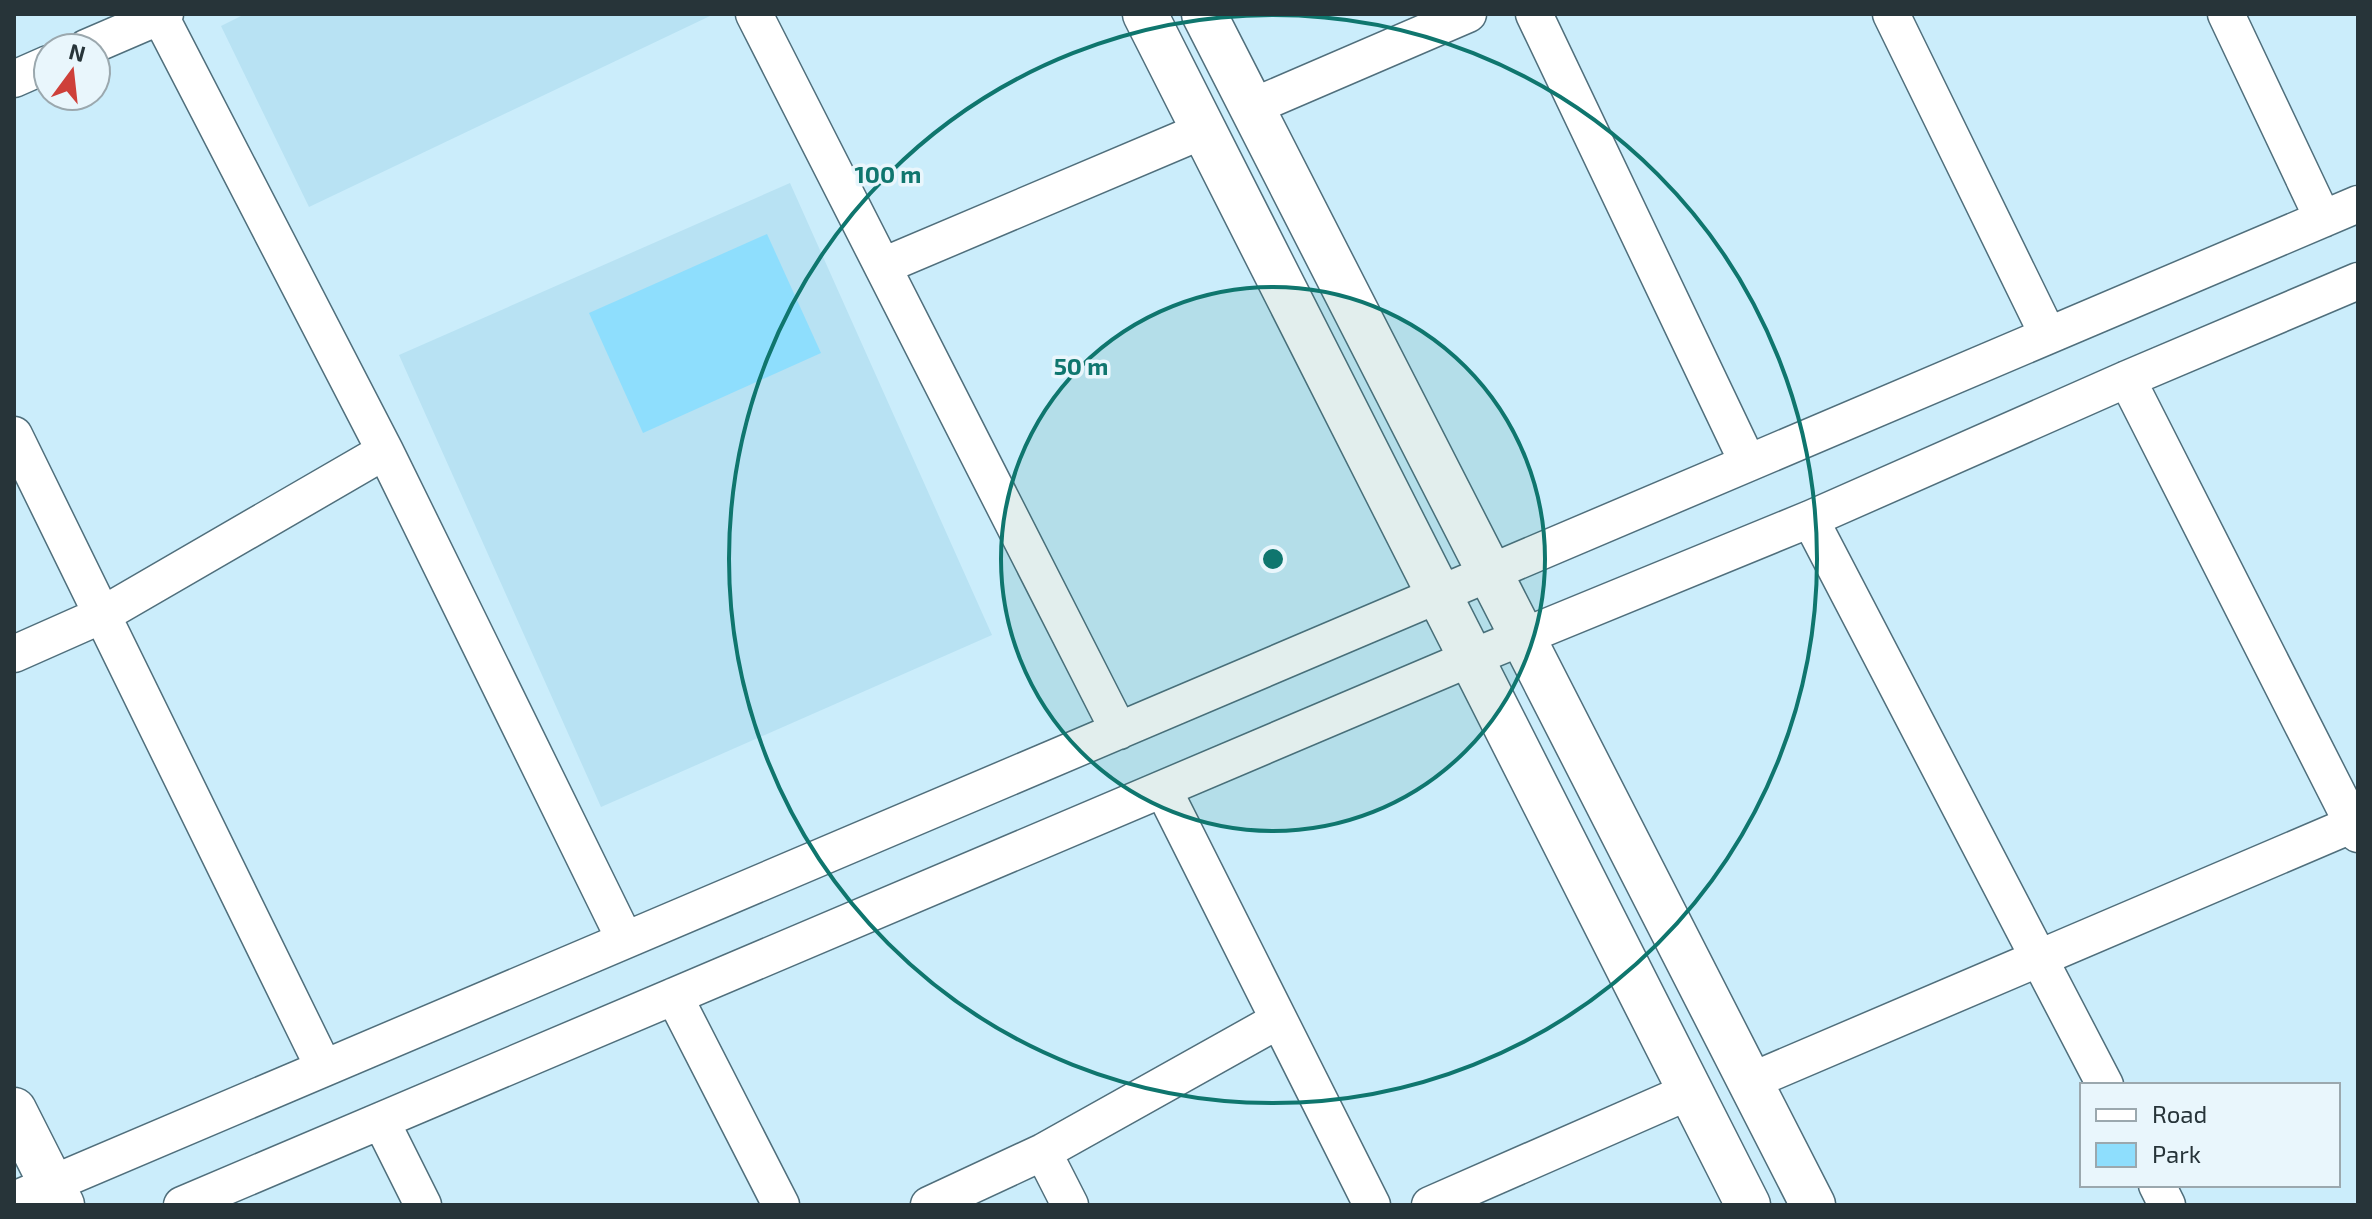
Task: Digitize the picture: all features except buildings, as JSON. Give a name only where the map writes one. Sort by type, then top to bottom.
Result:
[{"type":"main road","points":[[1145,14],[1748,1205]]},
{"type":"main road","points":[[1204,14],[1813,1205]]},
{"type":"main road","points":[[14,1110],[42,1196]]},
{"type":"street","points":[[754,14],[1119,731]]},
{"type":"street","points":[[1252,107],[1468,14]]},
{"type":"street","points":[[1534,14],[1748,463]]},
{"type":"street","points":[[1891,14],[2048,335]]},
{"type":"street","points":[[2226,14],[2323,219]]},
{"type":"street","points":[[112,37],[162,15],[385,451],[625,940]]},
{"type":"street","points":[[883,266],[1204,130]]},
{"type":"street","points":[[42,1196],[324,1068],[2358,204]]},
{"type":"street","points":[[182,1205],[1471,658],[1810,519],[2358,281]]},
{"type":"street","points":[[1749,1082],[2356,827],[2127,379]]},
{"type":"street","points":[[14,435],[324,1068]]},
{"type":"street","points":[[14,654],[102,615],[385,451]]},
{"type":"street","points":[[1810,519],[2104,1083]]},
{"type":"street","points":[[1163,789],[1372,1205]]},
{"type":"street","points":[[674,996],[781,1205]]},
{"type":"street","points":[[929,1205],[1043,1152],[1279,1020]]},
{"type":"street","points":[[1430,1205],[1690,1091]]},
{"type":"street","points":[[381,1121],[423,1205]]},
{"type":"street","points":[[1043,1152],[1070,1205]]},
{"type":"street","points":[[2158,1187],[2167,1205]]},
{"type":"shaded area","points":[[245,14],[710,16],[309,207],[221,26]]},
{"type":"shaded area","points":[[790,183],[992,635],[601,807],[399,355]]},
{"type":"green space","points":[[767,234],[821,353],[643,433],[589,313]]}]
